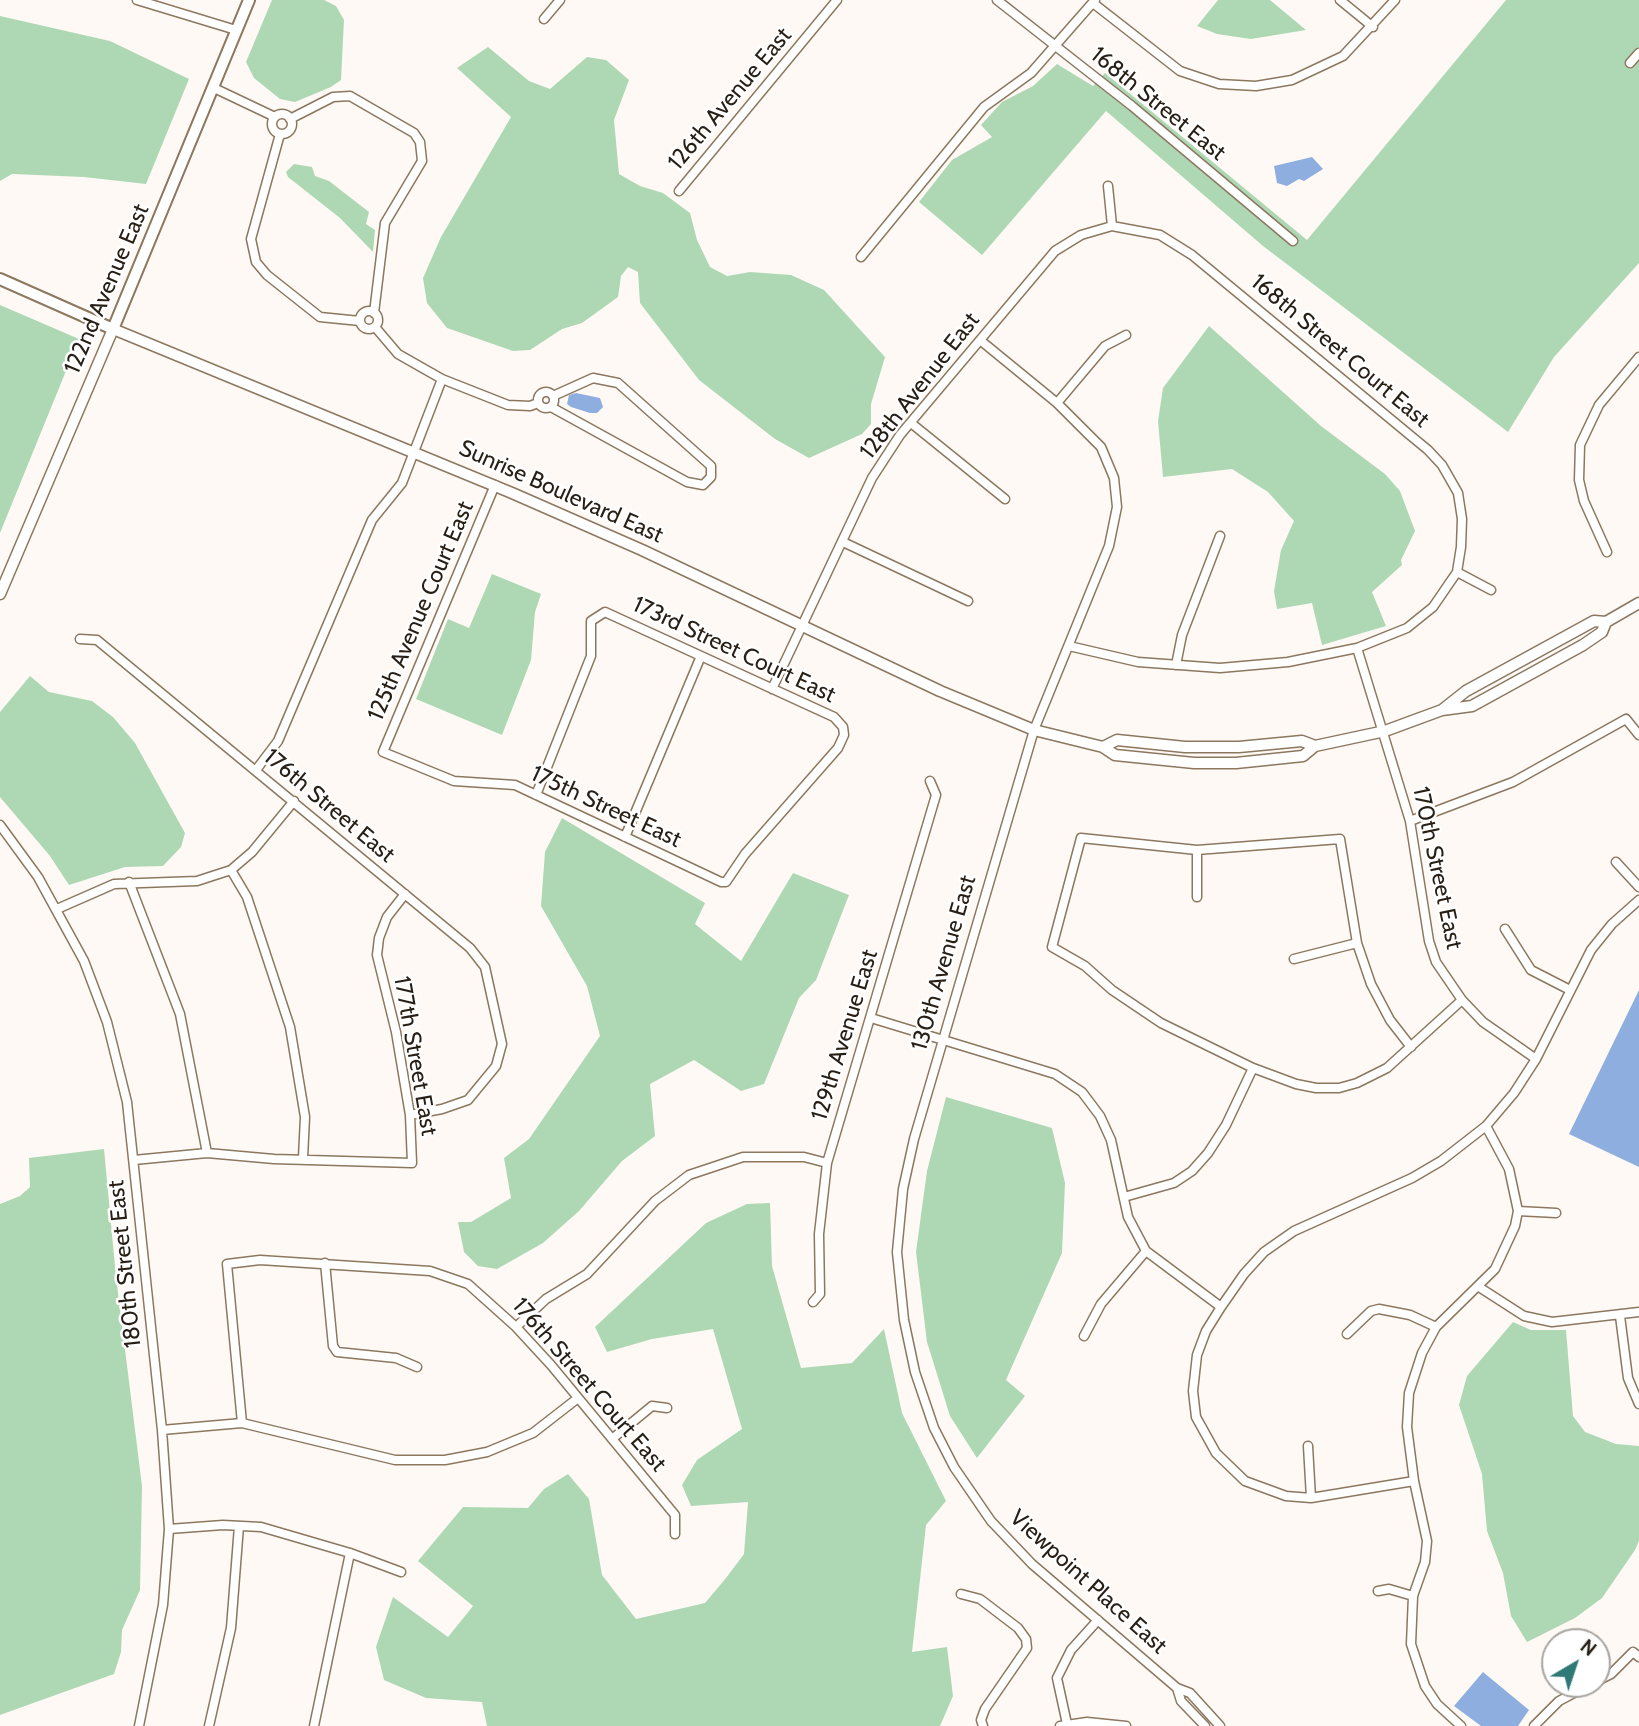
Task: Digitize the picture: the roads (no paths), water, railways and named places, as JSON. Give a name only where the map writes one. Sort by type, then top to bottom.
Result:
[{"type":"main road","name":"122nd Avenue East","points":[[113,329],[249,0]]},
{"type":"main road","name":"Sunrise Boulevard East","points":[[0,279],[113,329]]},
{"type":"street","points":[[137,0],[236,30]]},
{"type":"street","points":[[544,19],[560,0]]},
{"type":"street","name":"126th Avenue East","points":[[679,191],[837,0]]},
{"type":"street","name":"168th Street East","points":[[997,0],[1194,156],[1293,241]]},
{"type":"street","points":[[1340,0],[1373,27]]},
{"type":"street","points":[[861,257],[984,107],[1031,73],[1057,47],[1094,2],[1165,62],[1180,71],[1219,84],[1267,86],[1307,74],[1343,56],[1373,27],[1395,0]]},
{"type":"street","points":[[1630,63],[1639,52]]},
{"type":"street","points":[[214,88],[275,117],[282,114],[290,119]]},
{"type":"street","points":[[290,119],[334,97],[349,96],[414,133],[420,142],[422,161],[385,223],[374,313],[378,320],[375,327]]},
{"type":"street","points":[[275,117],[273,128],[280,134]]},
{"type":"street","points":[[280,134],[289,131],[290,119]]},
{"type":"street","points":[[280,134],[251,239],[256,262],[267,275],[320,317],[360,321],[367,329],[375,327]]},
{"type":"street","points":[[1108,186],[1112,226]]},
{"type":"street","name":"128th Avenue East","points":[[772,689],[872,478],[911,422],[1055,251],[1081,235],[1112,226]]},
{"type":"street","name":"168th Street Court East","points":[[1112,226],[1160,235],[1192,255],[1428,450],[1442,465],[1458,493],[1462,534],[1457,572]]},
{"type":"street","points":[[360,321],[366,312],[374,313]]},
{"type":"street","points":[[375,327],[398,354],[442,379],[508,405],[538,403],[544,408],[551,407],[687,482],[703,485],[711,477],[711,466],[618,383],[593,378],[554,396],[544,392],[538,398],[538,403]]},
{"type":"street","name":"Sunrise Boulevard East","points":[[113,329],[495,485],[642,550],[952,696],[1034,730],[1103,747],[1115,755],[1161,761],[1236,763],[1303,756],[1315,746],[1385,731],[1442,710]]},
{"type":"street","name":"122nd Avenue East","points":[[0,594],[113,329]]},
{"type":"street","points":[[980,340],[1057,402],[1105,346],[1126,335]]},
{"type":"street","points":[[1607,552],[1584,502],[1579,480],[1580,446],[1599,405],[1639,356]]},
{"type":"street","points":[[256,770],[278,741],[372,520],[402,483],[442,379]]},
{"type":"street","points":[[551,407],[554,396]]},
{"type":"street","name":"130th Avenue East","points":[[954,1467],[934,1428],[915,1372],[904,1320],[897,1252],[906,1177],[941,1039],[1034,730],[1115,523],[1114,478],[1101,447],[1057,402]]},
{"type":"street","points":[[911,422],[1005,499]]},
{"type":"street","name":"125th Avenue Court East","points":[[383,752],[495,485]]},
{"type":"street","points":[[1177,665],[1182,635],[1220,536]]},
{"type":"street","points":[[843,542],[968,601]]},
{"type":"street","points":[[1069,646],[1138,662],[1177,665],[1263,665],[1316,658],[1357,648],[1416,623],[1433,607],[1457,572],[1491,590]]},
{"type":"street","points":[[1442,710],[1465,691],[1594,621],[1606,622],[1639,603]]},
{"type":"street","name":"173rd Street Court East","points":[[536,795],[589,663],[591,621],[606,612],[834,717],[843,727],[843,741],[838,748],[746,854],[730,880]]},
{"type":"street","points":[[1442,710],[1472,706],[1602,632],[1606,622]]},
{"type":"street","name":"176th Street East","points":[[80,639],[97,640],[470,948],[485,967],[502,1044],[496,1066],[468,1100],[442,1110],[410,1115]]},
{"type":"street","name":"170th Street East","points":[[1357,648],[1385,731],[1410,821],[1429,941],[1436,962],[1462,1000],[1482,1022],[1536,1059]]},
{"type":"street","points":[[625,837],[701,656]]},
{"type":"street","points":[[1410,821],[1513,782],[1626,719],[1639,735]]},
{"type":"street","name":"Sunrise Boulevard East","points":[[1103,747],[1117,740],[1185,747],[1239,747],[1302,741],[1315,746]]},
{"type":"street","name":"175th Street East","points":[[383,752],[454,781],[505,783],[720,882],[730,880]]},
{"type":"street","name":"129th Avenue East","points":[[813,1302],[820,1294],[819,1234],[827,1163],[936,795],[930,781]]},
{"type":"street","points":[[57,909],[92,891],[130,883],[197,881],[231,870],[251,852],[293,801]]},
{"type":"street","name":"180th Street East","points":[[0,825],[38,877],[84,961],[107,1022],[127,1102],[162,1430],[169,1529],[163,1605],[139,1726]]},
{"type":"street","points":[[1411,1047],[1390,1020],[1371,984],[1357,943],[1340,839],[1197,850],[1081,838],[1052,947],[1084,966],[1161,1023],[1253,1068],[1296,1084],[1339,1088],[1376,1075],[1411,1047],[1462,1000]]},
{"type":"street","points":[[1197,850],[1197,897]]},
{"type":"street","points":[[1616,862],[1639,887]]},
{"type":"street","points":[[134,1160],[207,1153],[303,1158],[305,1117],[290,1027],[247,897],[231,870]]},
{"type":"street","points":[[130,883],[180,1014],[207,1153]]},
{"type":"street","name":"177th Street East","points":[[303,1158],[412,1163],[410,1115],[396,1032],[377,955],[379,938],[387,916],[405,894]]},
{"type":"street","points":[[1414,1481],[1311,1498],[1277,1493],[1245,1481],[1227,1465],[1205,1438],[1196,1417],[1193,1391],[1197,1355],[1206,1331],[1221,1307],[1264,1252],[1294,1231],[1412,1178],[1441,1161],[1486,1126],[1514,1093],[1536,1059],[1591,950],[1612,924],[1639,900]]},
{"type":"street","points":[[1504,929],[1531,970],[1570,990]]},
{"type":"street","points":[[1294,960],[1357,943]]},
{"type":"street","points":[[871,1018],[1055,1074],[1082,1092],[1100,1116],[1111,1140],[1128,1217],[1146,1251],[1221,1307]]},
{"type":"street","points":[[1124,1197],[1174,1183],[1192,1171],[1208,1153],[1226,1125],[1253,1068]]},
{"type":"street","points":[[1461,1726],[1437,1704],[1425,1686],[1411,1644],[1413,1596],[1425,1562],[1427,1541],[1414,1481],[1407,1427],[1409,1393],[1422,1353],[1436,1327],[1495,1269],[1506,1248],[1518,1211],[1509,1169],[1486,1126]]},
{"type":"street","points":[[516,1327],[547,1298],[587,1274],[655,1201],[689,1175],[743,1157],[804,1157],[827,1163]]},
{"type":"street","points":[[1518,1211],[1556,1213]]},
{"type":"street","points":[[1084,1336],[1101,1304],[1146,1251]]},
{"type":"street","name":"176th Street Court East","points":[[242,1423],[227,1264],[260,1260],[430,1271],[452,1277],[483,1295],[516,1327],[675,1515],[675,1534]]},
{"type":"street","points":[[326,1263],[333,1346],[337,1352],[396,1358],[416,1367]]},
{"type":"street","points":[[1479,1287],[1524,1316],[1552,1322],[1639,1312]]},
{"type":"street","points":[[1347,1334],[1371,1311],[1379,1309],[1409,1315],[1436,1327]]},
{"type":"street","points":[[1620,1316],[1628,1378],[1639,1404]]},
{"type":"street","points":[[162,1430],[242,1423],[395,1460],[445,1460],[487,1452],[533,1433],[578,1398]]},
{"type":"street","points":[[612,1439],[652,1406],[667,1408]]},
{"type":"street","points":[[1308,1446],[1311,1498]]},
{"type":"street","name":"Viewpoint Place East","points":[[954,1467],[1010,1542],[1177,1688],[1190,1693],[1220,1726]]},
{"type":"street","points":[[209,1726],[231,1628],[239,1526]]},
{"type":"street","points":[[169,1529],[261,1527],[350,1553],[401,1572]]},
{"type":"street","points":[[314,1726],[350,1553]]},
{"type":"street","points":[[1378,1591],[1389,1589],[1413,1596]]},
{"type":"street","points":[[961,1594],[980,1599],[1018,1629],[1026,1639],[1027,1648],[985,1709],[981,1720],[983,1726]]},
{"type":"street","points":[[1098,1620],[1071,1650],[1058,1678],[1063,1725],[1087,1722],[1126,1726]]},
{"type":"street","points":[[1611,1674],[1636,1655]]},
{"type":"street","name":"Viewpoint Place East","points":[[1177,1688],[1181,1701],[1205,1726]]},
{"type":"street","points":[[1534,1726],[1565,1698]]},
{"type":"water","points":[[1312,157],[1323,169],[1304,181],[1299,179],[1287,186],[1277,183],[1274,166]]},
{"type":"water","points":[[576,393],[600,398],[603,407],[597,413],[590,413],[571,407],[567,404],[569,395]]},
{"type":"water","points":[[1639,990],[1639,1167],[1569,1134]]},
{"type":"water","points":[[1483,1672],[1529,1710],[1518,1726],[1481,1726],[1454,1706]]}]
